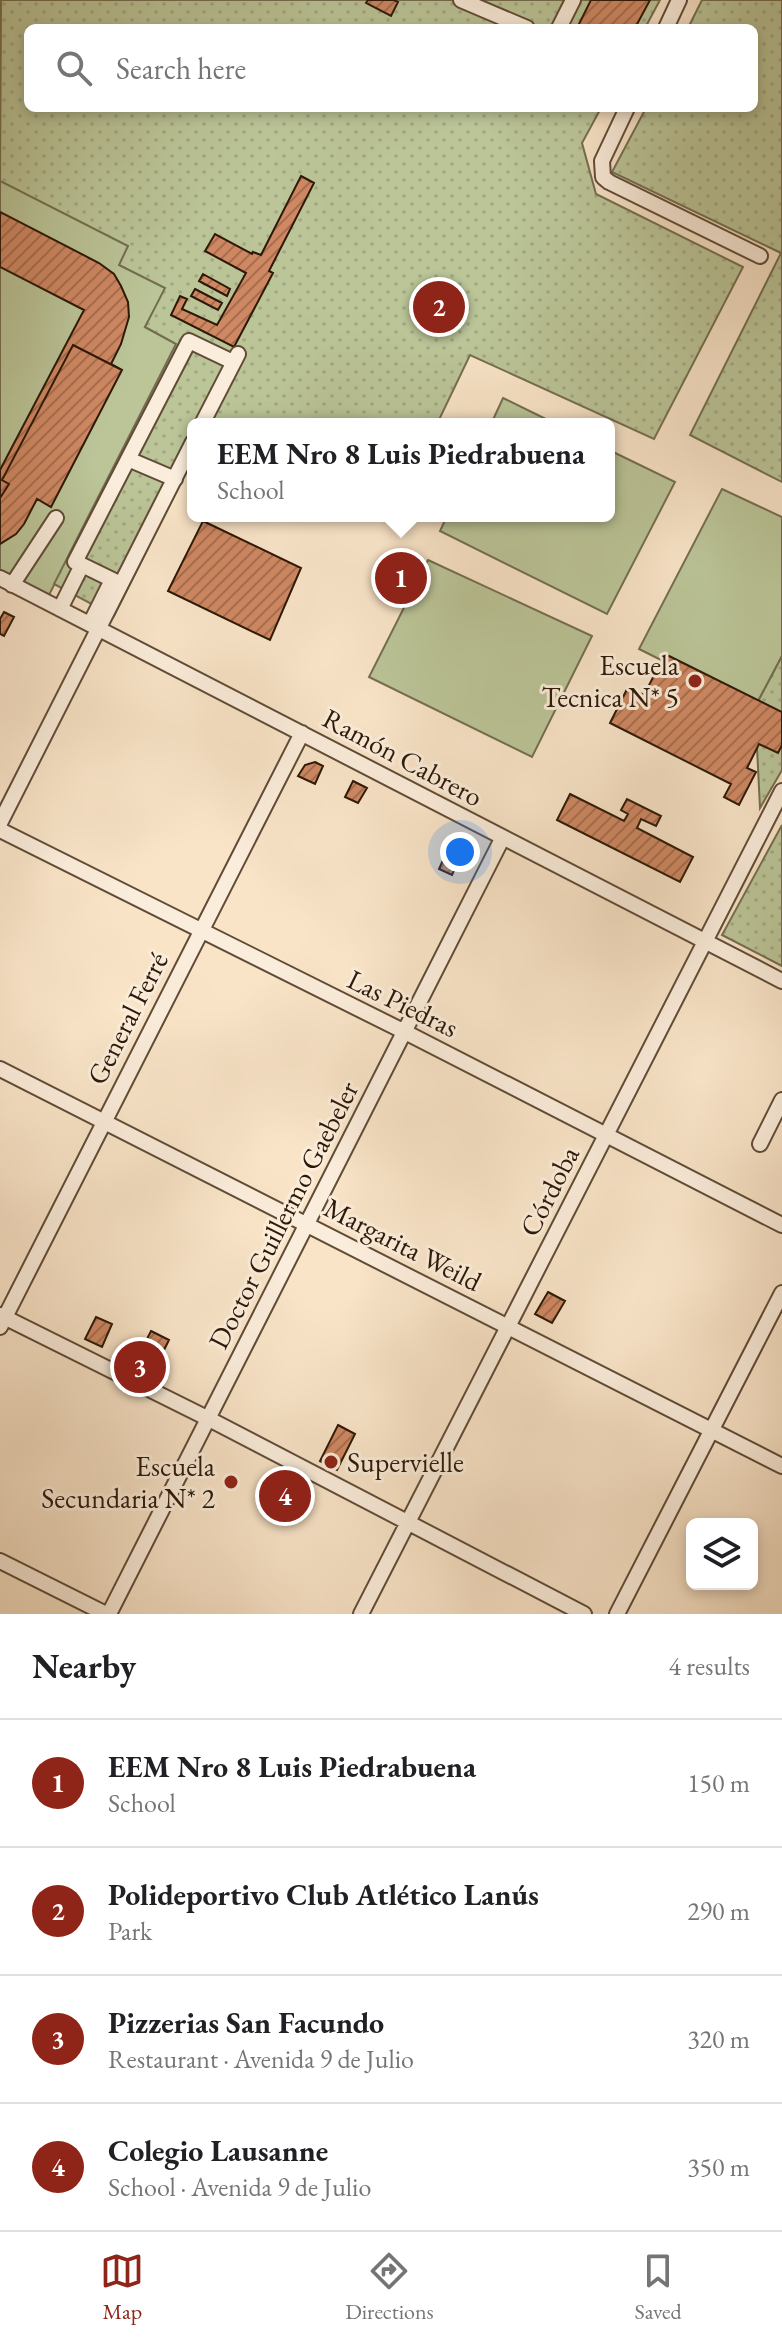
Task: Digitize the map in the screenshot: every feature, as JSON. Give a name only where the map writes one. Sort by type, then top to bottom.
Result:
[{"type":"street","points":[[461,0],[518,24]]},
{"type":"street","points":[[561,24],[573,0]]},
{"type":"street","points":[[668,24],[679,0]]},
{"type":"street","points":[[625,112],[602,161],[603,177],[760,256]]},
{"type":"street","points":[[117,582],[75,562],[189,341],[236,358],[205,418]]},
{"type":"street","points":[[0,823],[94,627],[187,454]]},
{"type":"street","points":[[128,459],[175,479]]},
{"type":"street","points":[[6,582],[56,518]]},
{"type":"street","points":[[60,609],[82,565]]},
{"type":"street","name":"Ramón Cabrero","points":[[6,582],[782,981]]},
{"type":"street","name":"General Ferré","points":[[2,1320],[302,733]]},
{"type":"street","name":"Córdoba","points":[[361,1614],[782,791]]},
{"type":"street","name":"Las Piedras","points":[[0,830],[782,1225]]},
{"type":"street","name":"Doctor Guillermo Gaebeler","points":[[107,1614],[502,839]]},
{"type":"street","name":"Margarita Weild","points":[[0,1069],[782,1466]]},
{"type":"street","points":[[760,1144],[782,1100]]},
{"type":"street","points":[[617,1614],[782,1293]]},
{"type":"street","points":[[2,1320],[209,1419],[584,1614]]},
{"type":"street","points":[[0,1561],[107,1614]]},
{"type":"green space","points":[[1,0],[660,0],[647,24],[24,24],[24,112],[599,112],[582,143],[596,194],[743,267],[654,439],[615,421],[615,418],[608,418],[470,355],[440,418],[187,418],[187,470],[114,616],[54,584],[176,344],[145,327],[165,288],[119,265],[128,246],[0,181]]},
{"type":"green space","points":[[702,0],[782,0],[782,482],[690,435],[781,253],[612,172],[644,112],[758,112],[758,24],[690,24]]},
{"type":"green space","points":[[0,60],[24,101],[24,112],[31,112],[156,283],[166,288],[145,327],[177,344],[49,595],[0,570]]},
{"type":"green space","points":[[503,398],[544,418],[494,418]]},
{"type":"green space","points":[[615,453],[675,482],[607,614],[440,531],[444,522],[615,522]]},
{"type":"green space","points":[[722,489],[782,517],[782,656],[755,707],[639,649]]},
{"type":"green space","points":[[428,560],[592,636],[532,757],[369,677]]},
{"type":"green space","points":[[782,656],[782,770],[760,808],[755,707]]},
{"type":"green space","points":[[782,825],[782,966],[722,935]]},
{"type":"building","points":[[368,0],[398,2],[391,16],[366,3]]},
{"type":"building","points":[[591,0],[650,0],[637,24],[579,24]]},
{"type":"building","points":[[301,176],[314,183],[269,271],[273,273],[234,347],[171,315],[180,296],[187,299],[182,309],[217,325],[246,273],[205,251],[215,234],[252,254],[261,255]]},
{"type":"building","points":[[0,212],[99,263],[114,274],[128,302],[129,317],[111,364],[122,370],[51,507],[37,499],[16,534],[0,544],[0,470],[84,310],[0,267]]},
{"type":"building","points":[[203,274],[230,289],[227,296],[199,281]]},
{"type":"building","points":[[195,289],[222,303],[218,310],[191,296]]},
{"type":"building","points":[[73,345],[122,370],[51,507],[37,499],[16,534],[0,544],[0,498],[9,484],[2,480]]},
{"type":"building","points":[[202,522],[301,568],[270,640],[168,591]]},
{"type":"building","points":[[4,612],[14,617],[4,636],[0,634],[0,619]]},
{"type":"building","points":[[665,654],[782,712],[782,745],[778,753],[759,744],[747,768],[756,772],[739,805],[724,797],[731,784],[610,723],[628,687],[644,695]]},
{"type":"building","points":[[315,762],[323,766],[315,784],[298,776],[305,765]]},
{"type":"building","points":[[353,781],[367,788],[358,803],[345,797]]},
{"type":"building","points":[[570,794],[624,821],[628,814],[621,810],[627,799],[661,816],[656,826],[641,819],[637,828],[693,857],[680,882],[557,820]]},
{"type":"building","points":[[451,842],[464,848],[452,875],[439,869]]},
{"type":"building","points":[[548,1292],[565,1301],[552,1323],[535,1314]]},
{"type":"building","points":[[96,1317],[112,1324],[102,1347],[85,1339]]},
{"type":"building","points":[[151,1331],[169,1340],[151,1376],[133,1366]]},
{"type":"building","points":[[338,1425],[355,1434],[337,1470],[320,1461]]},
{"type":"place","name":"Polideportivo Club Atlético Lanús","points":[[439,307]]},
{"type":"place","name":"EEM Nro 8 Luis Piedrabuena","points":[[401,578]]},
{"type":"place","name":"Escuela Tecnica N* 5","points":[[695,681]]},
{"type":"place","name":"Pizzerias San Facundo","points":[[140,1367]]},
{"type":"place","name":"Supervielle","points":[[331,1462]]},
{"type":"place","name":"Escuela Secundaria N* 2","points":[[231,1482]]},
{"type":"place","name":"Colegio Lausanne","points":[[285,1496]]}]
